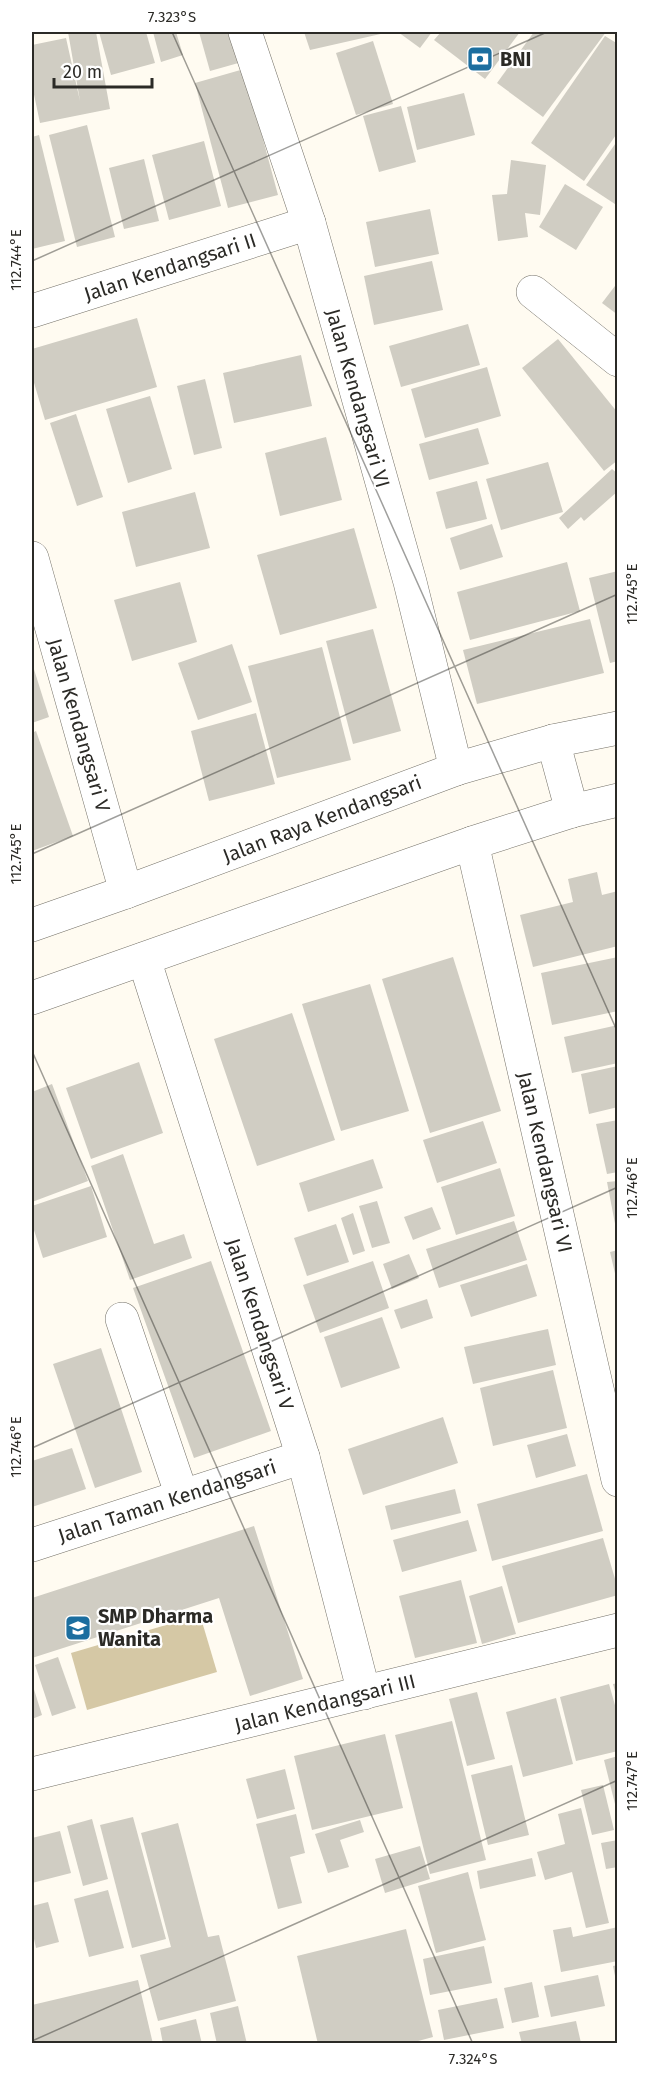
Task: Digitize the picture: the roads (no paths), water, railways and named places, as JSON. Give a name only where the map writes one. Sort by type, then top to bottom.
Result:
[{"type":"street","name":"Jalan Kendangsari VI","points":[[245,32],[309,223],[410,582],[456,769]]},
{"type":"street","name":"Jalan Kendangsari II","points":[[32,311],[309,223]]},
{"type":"street","points":[[532,292],[618,360]]},
{"type":"street","name":"Jalan Kendangsari V","points":[[32,558],[126,892]]},
{"type":"street","name":"Jalan Raya Kendangsari","points":[[32,925],[456,769],[553,741],[618,728]]},
{"type":"street","points":[[553,741],[572,811]]},
{"type":"street","points":[[32,998],[472,843],[572,811],[618,800]]},
{"type":"street","name":"Jalan Kendangsari VI","points":[[472,843],[618,1480]]},
{"type":"street","name":"Jalan Kendangsari V","points":[[144,959],[303,1457],[364,1693]]},
{"type":"street","points":[[122,1319],[182,1496]]},
{"type":"street","name":"Jalan Taman Kendangsari","points":[[32,1545],[303,1457]]},
{"type":"street","name":"Jalan Kendangsari III","points":[[32,1774],[618,1630]]},
{"type":"place","name":"BNI","points":[[480,59]]},
{"type":"place","name":"SMP Dharma Wanita","points":[[78,1628]]}]
